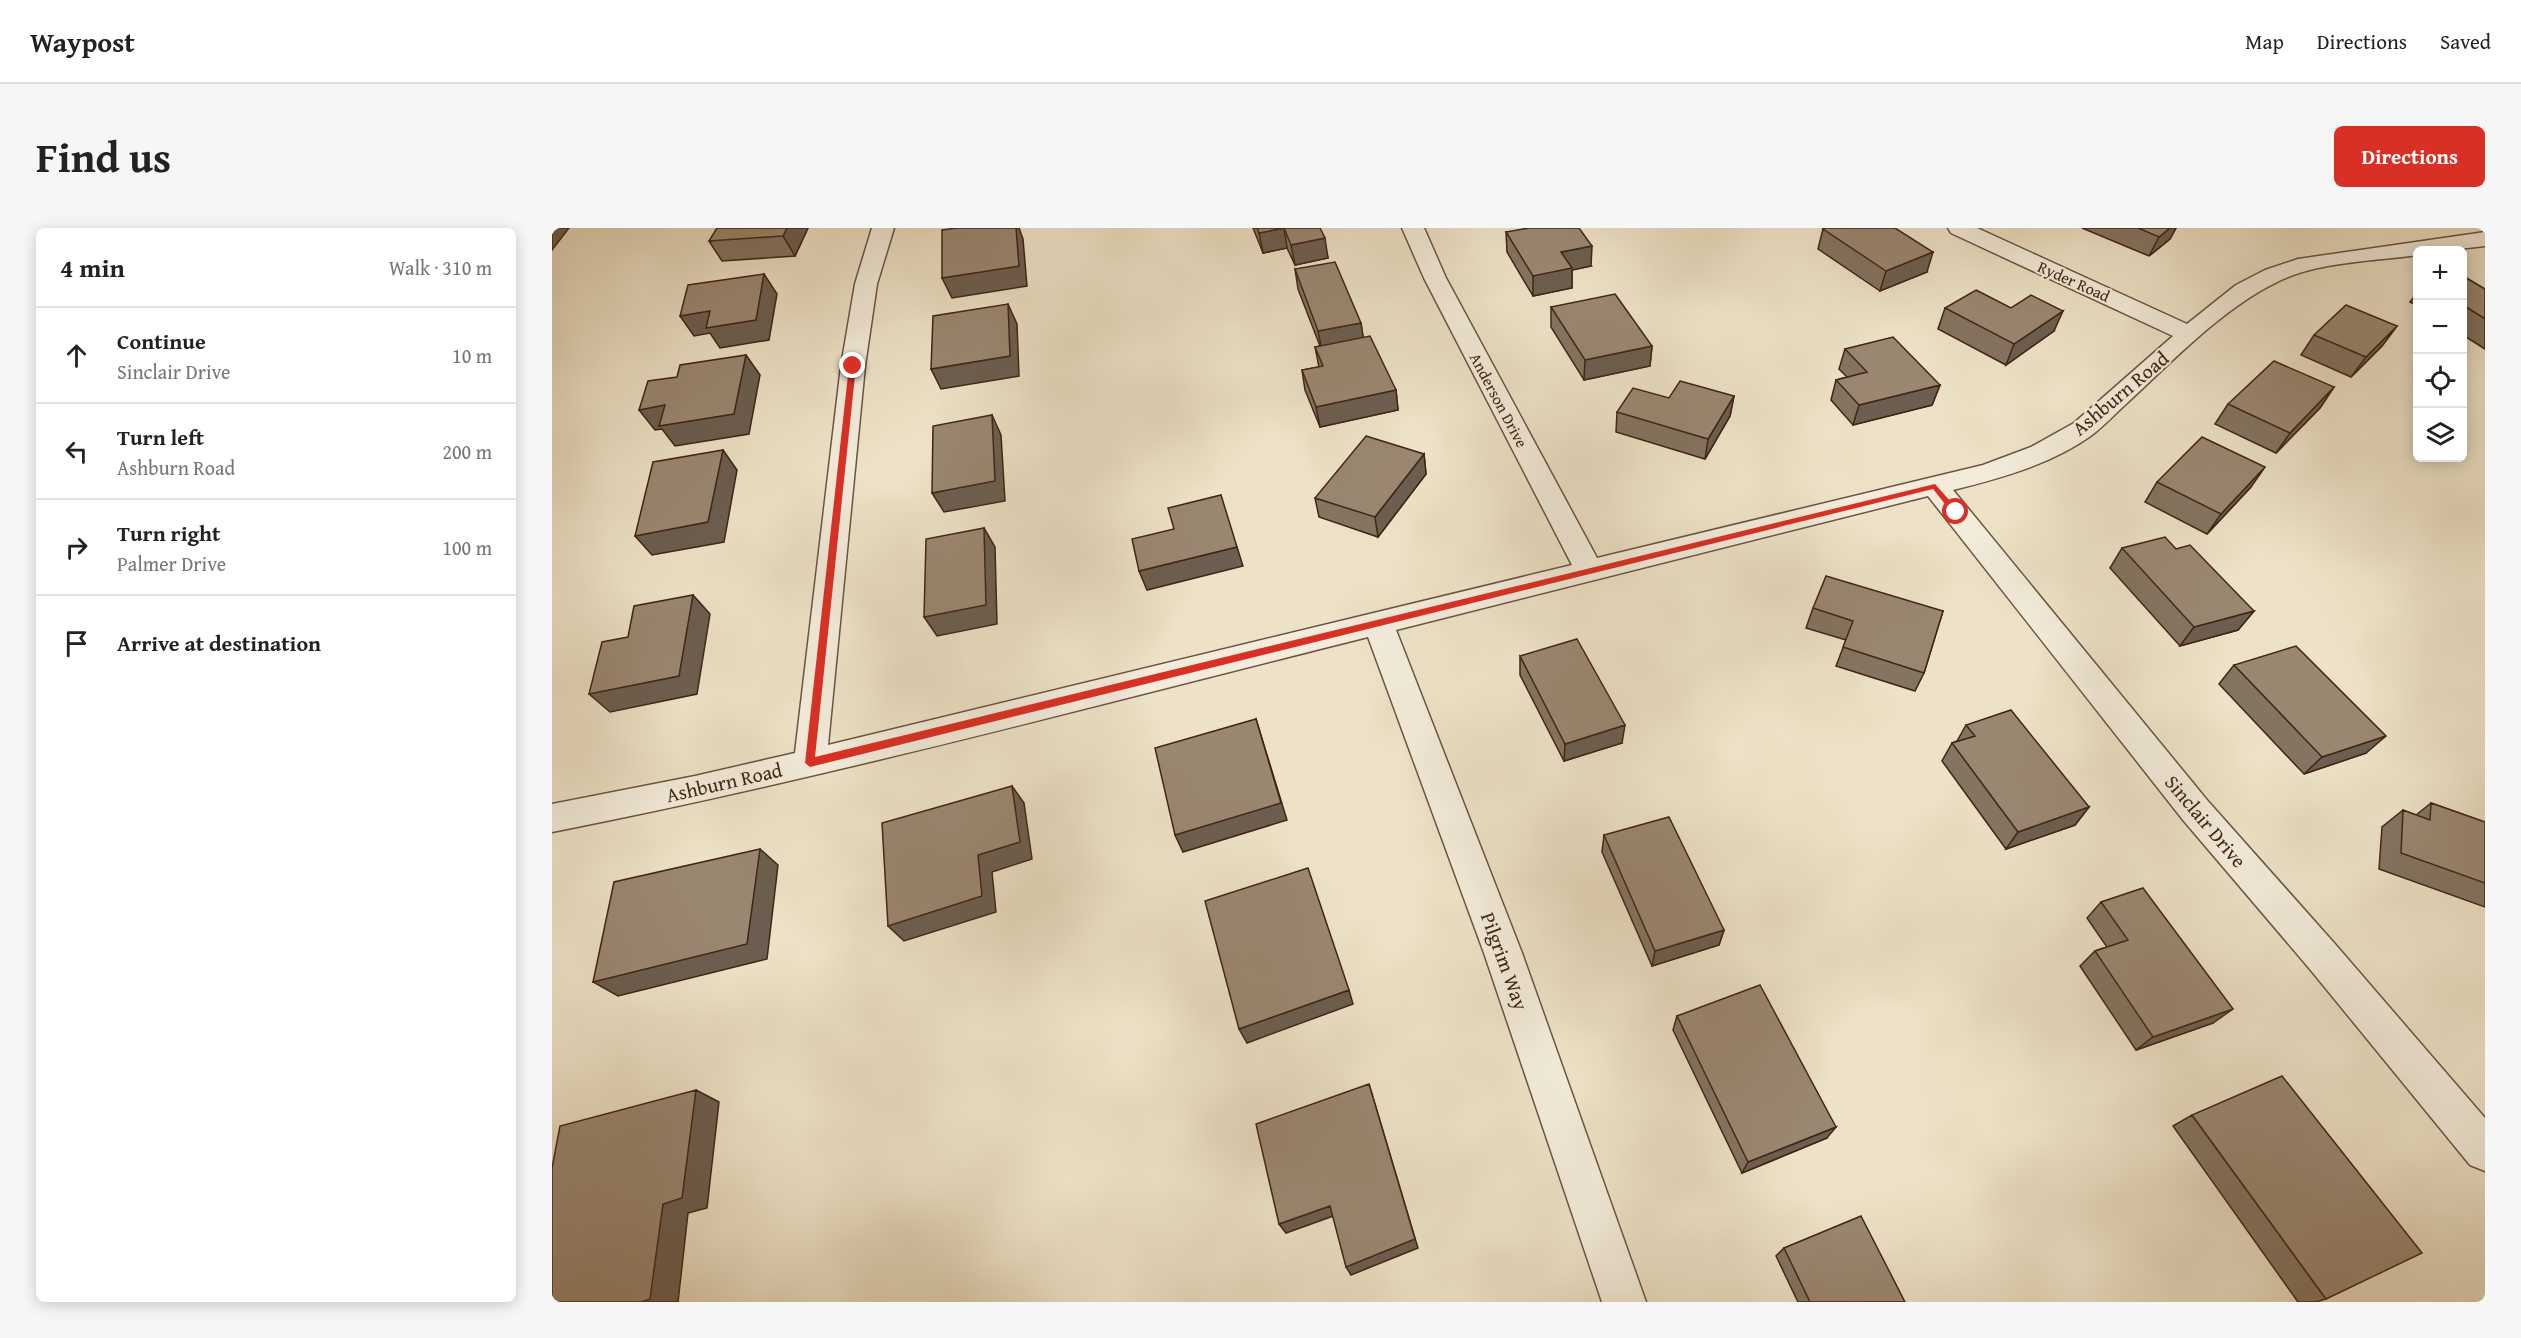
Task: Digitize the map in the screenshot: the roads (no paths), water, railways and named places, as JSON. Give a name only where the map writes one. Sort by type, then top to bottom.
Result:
[{"type":"street","points":[[810,763],[853,366],[866,284],[884,228]]},
{"type":"street","name":"Anderson Drive","points":[[1413,228],[1435,279],[1589,570]]},
{"type":"street","name":"Ryder Road","points":[[1959,228],[2189,334]]},
{"type":"street","name":"Ashburn Road","points":[[552,818],[695,790],[810,763],[1990,472],[2030,457],[2083,429],[2189,334],[2244,290],[2284,271],[2306,264],[2485,238]]},
{"type":"street","name":"Sinclair Drive","points":[[1935,486],[2195,810],[2322,956],[2485,1150]]},
{"type":"street","name":"Pilgrim Way","points":[[1378,622],[1503,953],[1624,1302]]}]
